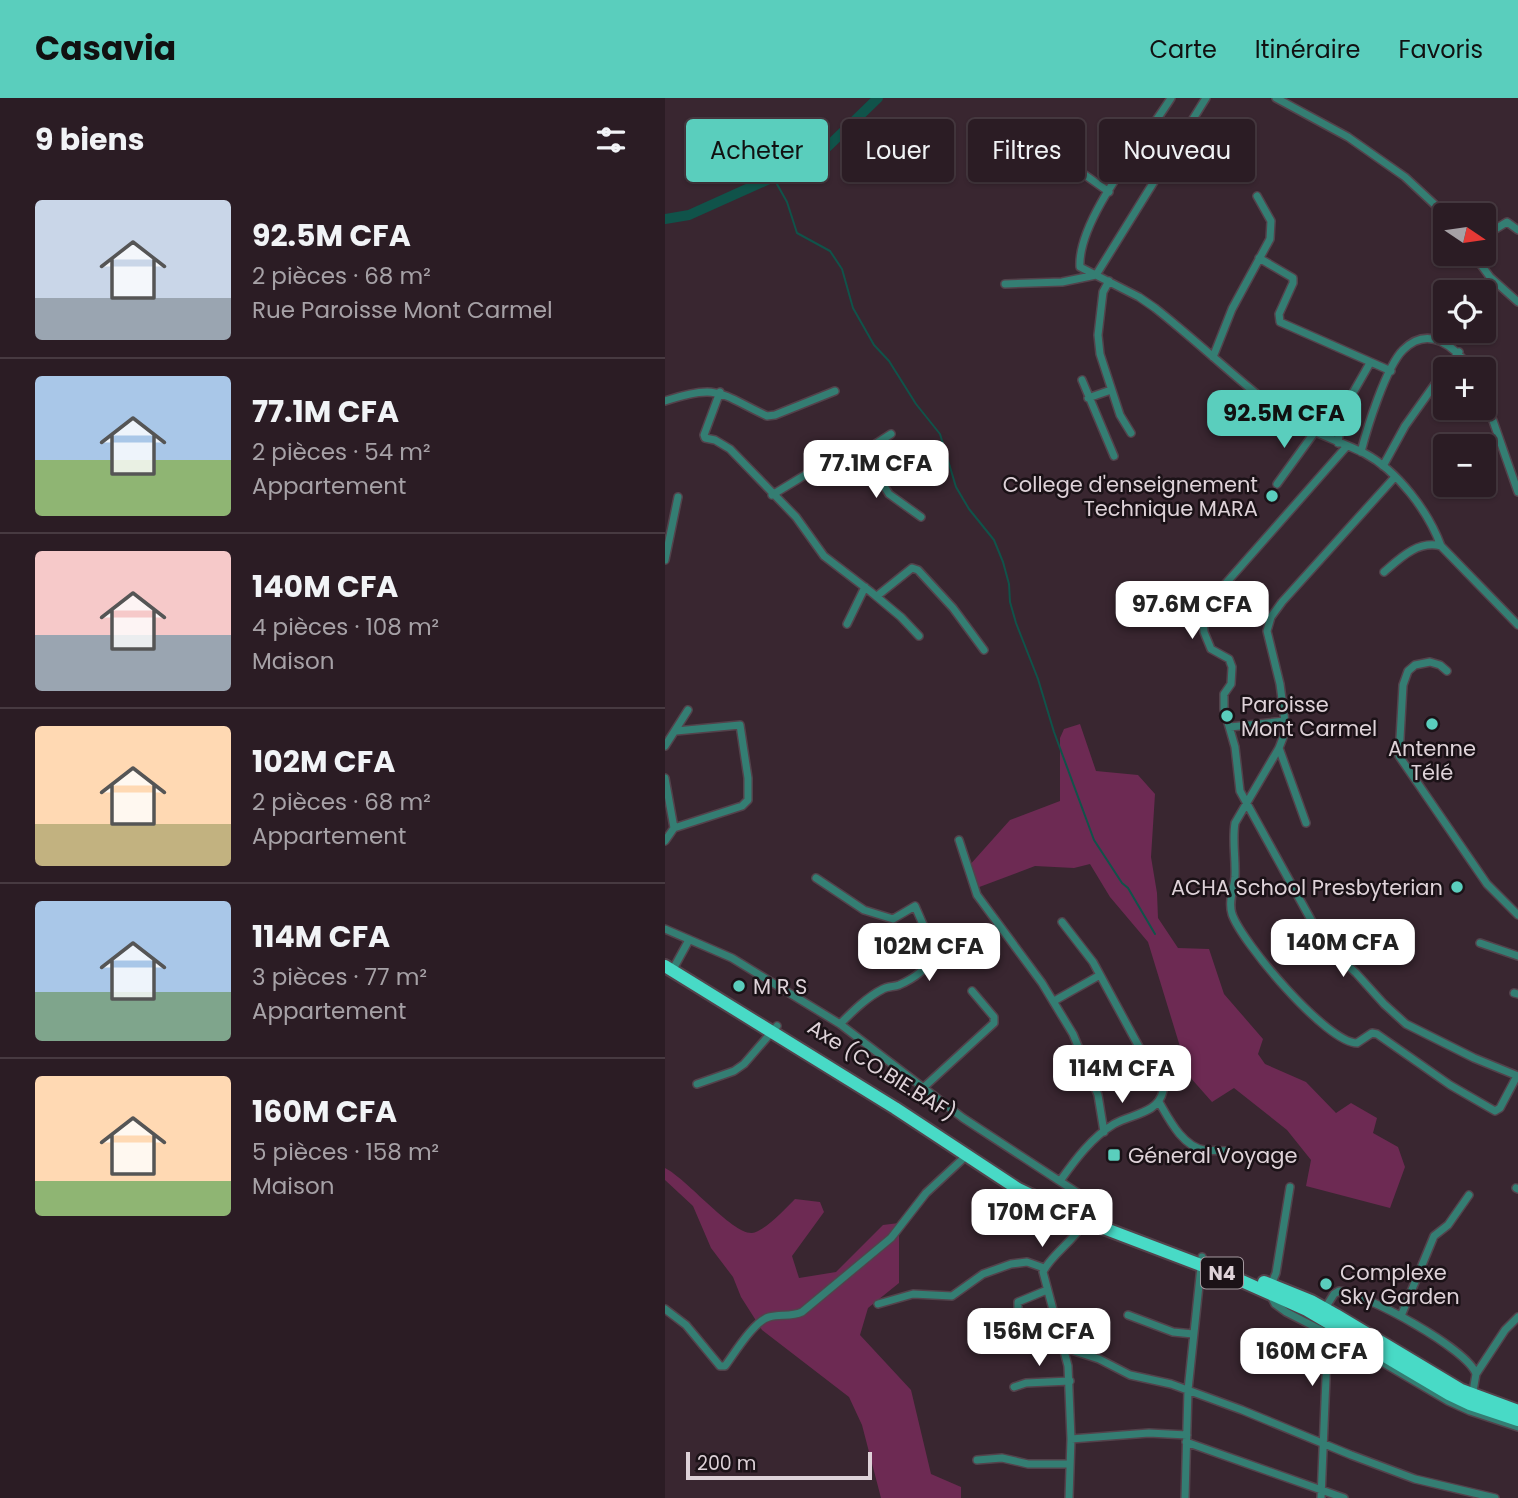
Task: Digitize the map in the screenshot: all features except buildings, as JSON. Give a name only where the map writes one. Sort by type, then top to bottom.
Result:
[{"type":"highway","name":"Axe (CO.BIE.BAF)","points":[[669,965],[816,1054],[969,1152]]},
{"type":"highway","name":"N4","points":[[969,1152],[995,1169],[1086,1217],[1271,1289],[1323,1313],[1438,1383],[1518,1420]]},
{"type":"highway","name":"N4","points":[[1471,1400],[1518,1411]]},
{"type":"street","points":[[1171,98],[1085,233],[1080,267],[1155,308],[1280,412],[1314,433],[1361,452],[1383,466],[1423,512],[1437,533],[1441,546],[1518,625]]},
{"type":"street","points":[[1006,284],[1062,282],[1096,275],[1206,98]]},
{"type":"street","points":[[1276,98],[1347,137],[1405,177],[1433,203]]},
{"type":"street","points":[[1085,175],[1109,192]]},
{"type":"street","points":[[1213,357],[1232,309],[1271,239],[1271,221],[1257,196]]},
{"type":"street","points":[[1496,229],[1507,222],[1518,230]]},
{"type":"street","points":[[1259,258],[1293,278],[1279,314],[1280,322],[1391,371]]},
{"type":"street","points":[[1482,266],[1518,302]]},
{"type":"street","points":[[1109,281],[1103,292],[1098,335],[1100,354],[1120,415],[1131,433]]},
{"type":"street","points":[[1361,452],[1391,371],[1403,351],[1414,343],[1428,339],[1443,341],[1463,357]]},
{"type":"street","points":[[1455,357],[1459,352]]},
{"type":"street","points":[[1338,443],[1342,412],[1370,363]]},
{"type":"street","points":[[1081,380],[1114,456]]},
{"type":"street","points":[[1383,466],[1405,426],[1433,388]]},
{"type":"street","points":[[1088,398],[1111,390]]},
{"type":"street","points":[[665,401],[694,392],[720,392],[767,416],[835,391]]},
{"type":"street","points":[[720,392],[705,438],[715,440],[730,449],[796,517],[824,556],[877,596],[919,636]]},
{"type":"street","points":[[1493,420],[1517,488]]},
{"type":"street","points":[[1277,484],[1314,433]]},
{"type":"street","points":[[772,495],[810,472],[863,452],[891,434]]},
{"type":"street","points":[[1347,446],[1210,602],[1203,619],[1204,632],[1211,649],[1229,659],[1232,667],[1231,684],[1224,694],[1224,709],[1230,727],[1240,791],[1247,801],[1323,940],[1406,1024],[1518,1076],[1497,1111],[1492,1111],[1377,1034],[1372,1033],[1353,1043],[1327,1027],[1300,1002],[1252,946],[1232,913],[1230,899],[1235,859],[1235,823],[1247,801],[1279,748],[1286,730],[1280,684],[1268,631],[1271,617],[1394,478]]},
{"type":"street","points":[[863,452],[889,494],[921,517]]},
{"type":"street","points":[[665,560],[678,497]]},
{"type":"street","points":[[1384,572],[1419,547],[1428,544],[1441,546]]},
{"type":"street","points":[[877,596],[906,571],[912,568],[918,570],[953,608],[984,650]]},
{"type":"street","points":[[847,624],[865,587]]},
{"type":"street","points":[[1447,671],[1430,662],[1415,665],[1408,671],[1403,685],[1399,756],[1487,884],[1518,915]]},
{"type":"street","points":[[665,746],[688,710]]},
{"type":"street","points":[[1230,727],[1285,721]]},
{"type":"street","points":[[665,841],[674,828],[742,806],[748,800],[749,786],[740,725],[676,731]]},
{"type":"street","points":[[1279,748],[1306,824]]},
{"type":"street","points":[[665,778],[674,828]]},
{"type":"street","points":[[959,840],[975,891],[1053,1001],[1073,1034],[1101,1106],[1104,1132]]},
{"type":"street","points":[[816,878],[865,910],[893,919],[915,906],[935,952],[933,959],[921,972],[899,985],[881,990],[860,1005],[841,1024]]},
{"type":"street","points":[[1060,1181],[1083,1152],[1112,1125],[1142,1113],[1159,1102],[1163,1091],[1100,975],[1062,922]]},
{"type":"street","points":[[665,929],[732,958],[841,1024],[963,1118],[1087,1199],[1086,1217],[1044,1268],[1047,1290],[1065,1348],[1070,1381],[1069,1498]]},
{"type":"street","points":[[669,965],[689,940]]},
{"type":"street","points":[[1481,943],[1518,956]]},
{"type":"street","points":[[1053,1001],[1100,975]]},
{"type":"street","points":[[923,1088],[994,1023],[994,1017],[972,991]]},
{"type":"street","points":[[697,1084],[738,1069],[775,1029]]},
{"type":"street","points":[[1091,1075],[1140,1050]]},
{"type":"street","points":[[1159,1102],[1184,1138],[1194,1146],[1203,1150],[1226,1150]]},
{"type":"street","points":[[665,1309],[687,1325],[720,1366],[725,1366],[761,1321],[771,1316],[802,1312],[891,1238],[926,1193],[969,1152]]},
{"type":"street","points":[[1290,1188],[1271,1289],[1275,1304],[1459,1407],[1518,1427]]},
{"type":"street","points":[[1401,1316],[1434,1236],[1448,1224],[1469,1195]]},
{"type":"street","points":[[1185,1498],[1188,1390],[1201,1261]]},
{"type":"street","points":[[878,1304],[913,1294],[952,1296],[983,1274],[1011,1264],[1027,1262],[1044,1268]]},
{"type":"street","points":[[1026,1331],[1018,1302],[1047,1290]]},
{"type":"street","points":[[1323,1313],[1334,1294],[1342,1291],[1401,1316],[1456,1351],[1472,1365],[1476,1374]]},
{"type":"street","points":[[1128,1315],[1173,1332],[1193,1335]]},
{"type":"street","points":[[1471,1400],[1476,1374],[1518,1317]]},
{"type":"street","points":[[1321,1494],[1327,1354],[1331,1336]]},
{"type":"street","points":[[1065,1348],[1099,1359],[1130,1375],[1188,1390],[1242,1409],[1324,1444],[1430,1483],[1495,1498]]},
{"type":"street","points":[[1014,1387],[1026,1383],[1070,1381]]},
{"type":"street","points":[[1071,1439],[1150,1433],[1186,1438],[1321,1494],[1344,1498]]},
{"type":"street","points":[[977,1460],[1002,1458],[1028,1464],[1070,1464]]},
{"type":"shaded area","points":[[1080,724],[1096,771],[1138,775],[1155,794],[1151,857],[1158,918],[1178,948],[1209,949],[1224,994],[1263,1039],[1258,1054],[1265,1064],[1306,1082],[1336,1113],[1351,1103],[1377,1118],[1373,1133],[1398,1147],[1405,1167],[1390,1208],[1306,1186],[1311,1160],[1287,1130],[1234,1088],[1212,1102],[1189,1076],[1148,942],[1110,897],[1090,864],[1074,868],[1035,866],[974,889],[968,867],[1010,820],[1060,801],[1060,738],[1064,729]]},
{"type":"shaded area","points":[[665,1168],[733,1225],[752,1233],[769,1224],[795,1199],[820,1202],[824,1212],[792,1256],[799,1278],[836,1272],[883,1225],[899,1223],[899,1283],[868,1308],[860,1335],[911,1390],[931,1474],[961,1487],[961,1498],[881,1498],[862,1425],[849,1397],[762,1330],[741,1297],[733,1277],[711,1248],[693,1206],[665,1180]]},
{"type":"waterway","points":[[665,219],[689,215],[816,158],[878,98]]},
{"type":"waterway","points":[[776,182],[787,202],[797,233],[830,251],[842,269],[853,308],[874,345],[889,361],[916,404],[940,434],[956,487],[969,509],[994,540],[1009,584],[1010,602],[1016,623],[1094,840],[1128,888],[1155,934]]},
{"type":"place","name":"College d'enseignement Technique MARA","points":[[1272,496]]},
{"type":"place","name":"Paroisse Mont Carmel","points":[[1227,716]]},
{"type":"place","name":"Antenne Télé","points":[[1432,724]]},
{"type":"place","name":"ACHA School Presbyterian","points":[[1457,887]]},
{"type":"place","name":"M R S","points":[[739,986]]},
{"type":"place","name":"Géneral Voyage","points":[[1114,1155]]},
{"type":"place","name":"Complexe Sky Garden","points":[[1326,1284]]}]
